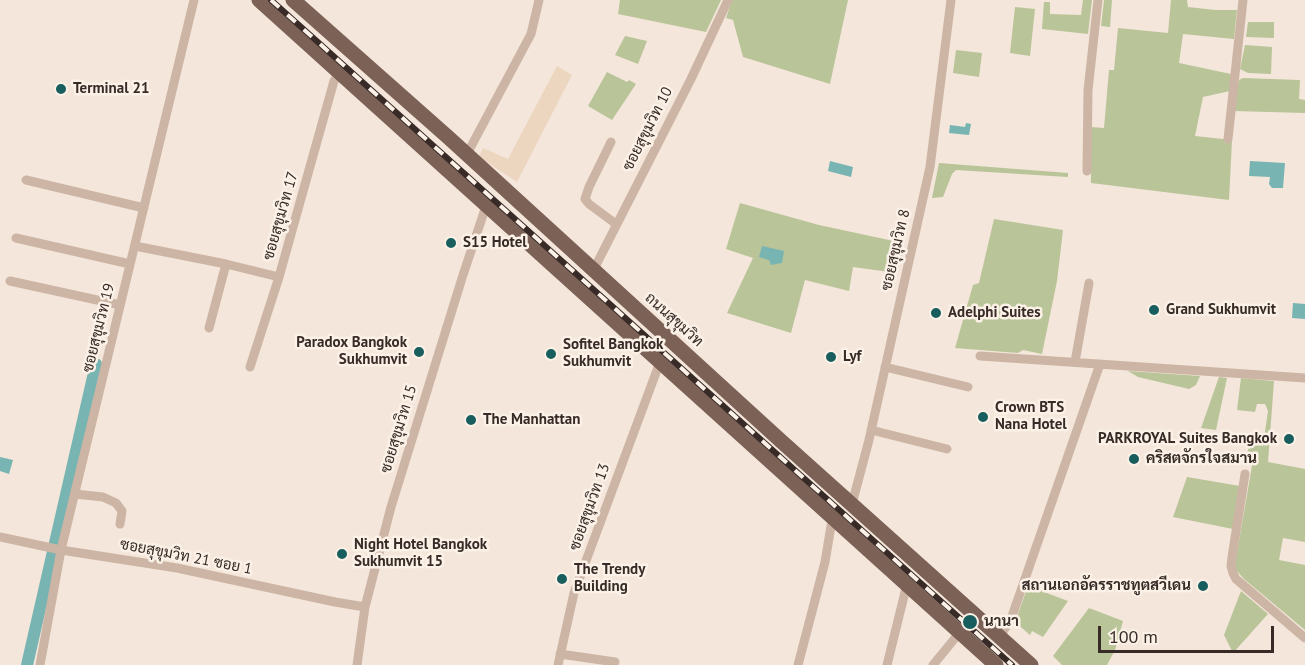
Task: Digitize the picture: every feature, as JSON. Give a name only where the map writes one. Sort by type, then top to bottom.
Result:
[{"type":"main road","points":[[259,0],[996,665]]},
{"type":"main road","name":"ถนนสุขุมวิท","points":[[293,0],[1031,665]]},
{"type":"main road","points":[[836,520],[852,504]]},
{"type":"street","name":"ซอยสุขุมวิท 19","points":[[40,665],[59,549],[75,494],[194,0]]},
{"type":"street","points":[[466,154],[531,34],[539,0]]},
{"type":"street","name":"ซอยสุขุมวิท 10","points":[[593,271],[691,79],[728,0]]},
{"type":"street","name":"ซอยสุขุมวิท 8","points":[[852,504],[871,430],[930,167],[951,0]]},
{"type":"street","points":[[1086,171],[1088,90],[1098,0]]},
{"type":"street","points":[[1228,139],[1243,0]]},
{"type":"street","name":"ซอยสุขุมวิท 17","points":[[250,367],[279,277],[334,81],[340,73]]},
{"type":"street","points":[[611,142],[585,199],[616,224]]},
{"type":"street","points":[[26,180],[144,208]]},
{"type":"street","name":"ซอยสุขุมวิท 15","points":[[357,665],[365,607],[400,478],[486,206]]},
{"type":"street","points":[[16,238],[130,264]]},
{"type":"street","points":[[135,246],[279,277]]},
{"type":"street","points":[[209,328],[226,264]]},
{"type":"street","points":[[10,281],[120,305]]},
{"type":"street","points":[[1075,362],[1089,283]]},
{"type":"street","points":[[980,356],[1305,378]]},
{"type":"street","name":"ซอยสุขุมวิท 13","points":[[558,665],[574,593],[660,362]]},
{"type":"street","points":[[1000,636],[1011,619],[1100,364]]},
{"type":"street","points":[[885,367],[968,387]]},
{"type":"street","points":[[871,430],[947,449]]},
{"type":"street","points":[[1245,474],[1232,556],[1233,573],[1236,579],[1305,638]]},
{"type":"street","points":[[75,494],[104,497],[116,503],[122,511],[120,524]]},
{"type":"street","points":[[798,665],[825,562],[831,526],[836,520]]},
{"type":"street","name":"ซอยสุขุมวิท 21 ซอย 1","points":[[0,537],[38,546],[177,568],[365,607]]},
{"type":"street","points":[[887,665],[908,584]]},
{"type":"street","points":[[933,665],[960,632]]},
{"type":"street","points":[[560,654],[615,662]]},
{"type":"green space","points":[[620,0],[721,0],[706,32],[618,14]]},
{"type":"green space","points":[[732,0],[848,0],[830,84],[743,57],[733,20],[726,18]]},
{"type":"green space","points":[[1083,0],[1092,0],[1088,34],[1042,29],[1044,2],[1050,2],[1050,14],[1081,15]]},
{"type":"green space","points":[[1104,0],[1112,0],[1110,27],[1101,26]]},
{"type":"green space","points":[[1171,0],[1187,0],[1188,7],[1237,10],[1234,39],[1183,34],[1179,63],[1231,74],[1230,91],[1203,97],[1195,136],[1232,140],[1229,200],[1091,183],[1091,127],[1104,128],[1109,70],[1114,70],[1118,28],[1168,33]]},
{"type":"green space","points":[[1015,7],[1035,9],[1030,56],[1010,53]]},
{"type":"green space","points":[[1248,22],[1274,22],[1274,38],[1246,37]]},
{"type":"green space","points":[[625,36],[647,41],[638,64],[615,55]]},
{"type":"green space","points":[[1245,45],[1272,47],[1271,74],[1248,73],[1240,69]]},
{"type":"green space","points":[[956,50],[982,53],[979,77],[953,73]]},
{"type":"green space","points":[[607,72],[636,84],[612,120],[588,106]]},
{"type":"green space","points":[[1243,78],[1300,80],[1299,99],[1305,100],[1305,113],[1234,111],[1239,80]]},
{"type":"green space","points":[[939,163],[1068,173],[1068,177],[956,170],[952,174],[943,197],[932,198]]},
{"type":"green space","points":[[740,203],[819,225],[903,243],[897,273],[853,267],[849,291],[805,280],[791,333],[727,313],[753,258],[726,249]]},
{"type":"green space","points":[[994,219],[1063,230],[1057,281],[1042,354],[1023,350],[1018,353],[955,348],[973,285],[979,283]]},
{"type":"green space","points":[[1128,371],[1200,376],[1196,385],[1189,389],[1138,377]]},
{"type":"green space","points":[[1219,377],[1227,378],[1216,430],[1201,428]]},
{"type":"green space","points":[[1241,378],[1274,381],[1268,462],[1305,469],[1305,542],[1283,538],[1279,560],[1305,565],[1305,630],[1236,570],[1235,564],[1253,460],[1247,458],[1249,443],[1263,445],[1268,411],[1265,404],[1257,404],[1255,412],[1237,410]]},
{"type":"green space","points":[[1187,477],[1240,486],[1233,529],[1173,517]]},
{"type":"green space","points":[[1028,586],[1068,601],[1043,637],[1032,631],[1030,635],[1015,622]]},
{"type":"green space","points":[[1241,591],[1268,614],[1233,653],[1224,635]]},
{"type":"green space","points":[[1089,608],[1123,621],[1115,650],[1107,665],[1062,665],[1053,656]]},
{"type":"shaded area","points":[[557,66],[572,75],[517,182],[479,157],[483,148],[508,159]]},
{"type":"water","points":[[966,123],[971,124],[969,135],[949,133],[950,125],[965,127]]},
{"type":"water","points":[[830,161],[853,167],[851,177],[828,171]]},
{"type":"water","points":[[1250,161],[1285,163],[1283,188],[1272,188],[1269,184],[1270,177],[1249,176]]},
{"type":"water","points":[[762,246],[784,251],[782,263],[771,265],[769,260],[759,257]]},
{"type":"water","points":[[1293,303],[1305,304],[1305,319],[1292,318]]},
{"type":"water","points":[[0,457],[13,460],[9,474],[0,471]]},
{"type":"waterway","points":[[27,665],[96,364]]},
{"type":"railway","points":[[271,0],[1012,665]]},
{"type":"place","name":"Terminal 21","points":[[61,89]]},
{"type":"place","name":"S15 Hotel","points":[[451,243]]},
{"type":"place","name":"Grand Sukhumvit","points":[[1154,310]]},
{"type":"place","name":"Adelphi Suites","points":[[936,313]]},
{"type":"place","name":"Paradox Bangkok Sukhumvit","points":[[419,352]]},
{"type":"place","name":"Sofitel Bangkok Sukhumvit","points":[[551,354]]},
{"type":"place","name":"Lyf","points":[[831,357]]},
{"type":"place","name":"Crown BTS Nana Hotel","points":[[983,417]]},
{"type":"place","name":"The Manhattan","points":[[471,420]]},
{"type":"place","name":"PARKROYAL Suites Bangkok","points":[[1289,439]]},
{"type":"place","name":"คริสตจักรใจสมาน","points":[[1134,459]]},
{"type":"place","name":"Night Hotel Bangkok Sukhumvit 15","points":[[342,554]]},
{"type":"place","name":"The Trendy Building","points":[[562,579]]},
{"type":"place","name":"สถานเอกอัครราชทูตสวีเดน","points":[[1203,586]]},
{"type":"place","name":"นานา","points":[[970,622]]}]
